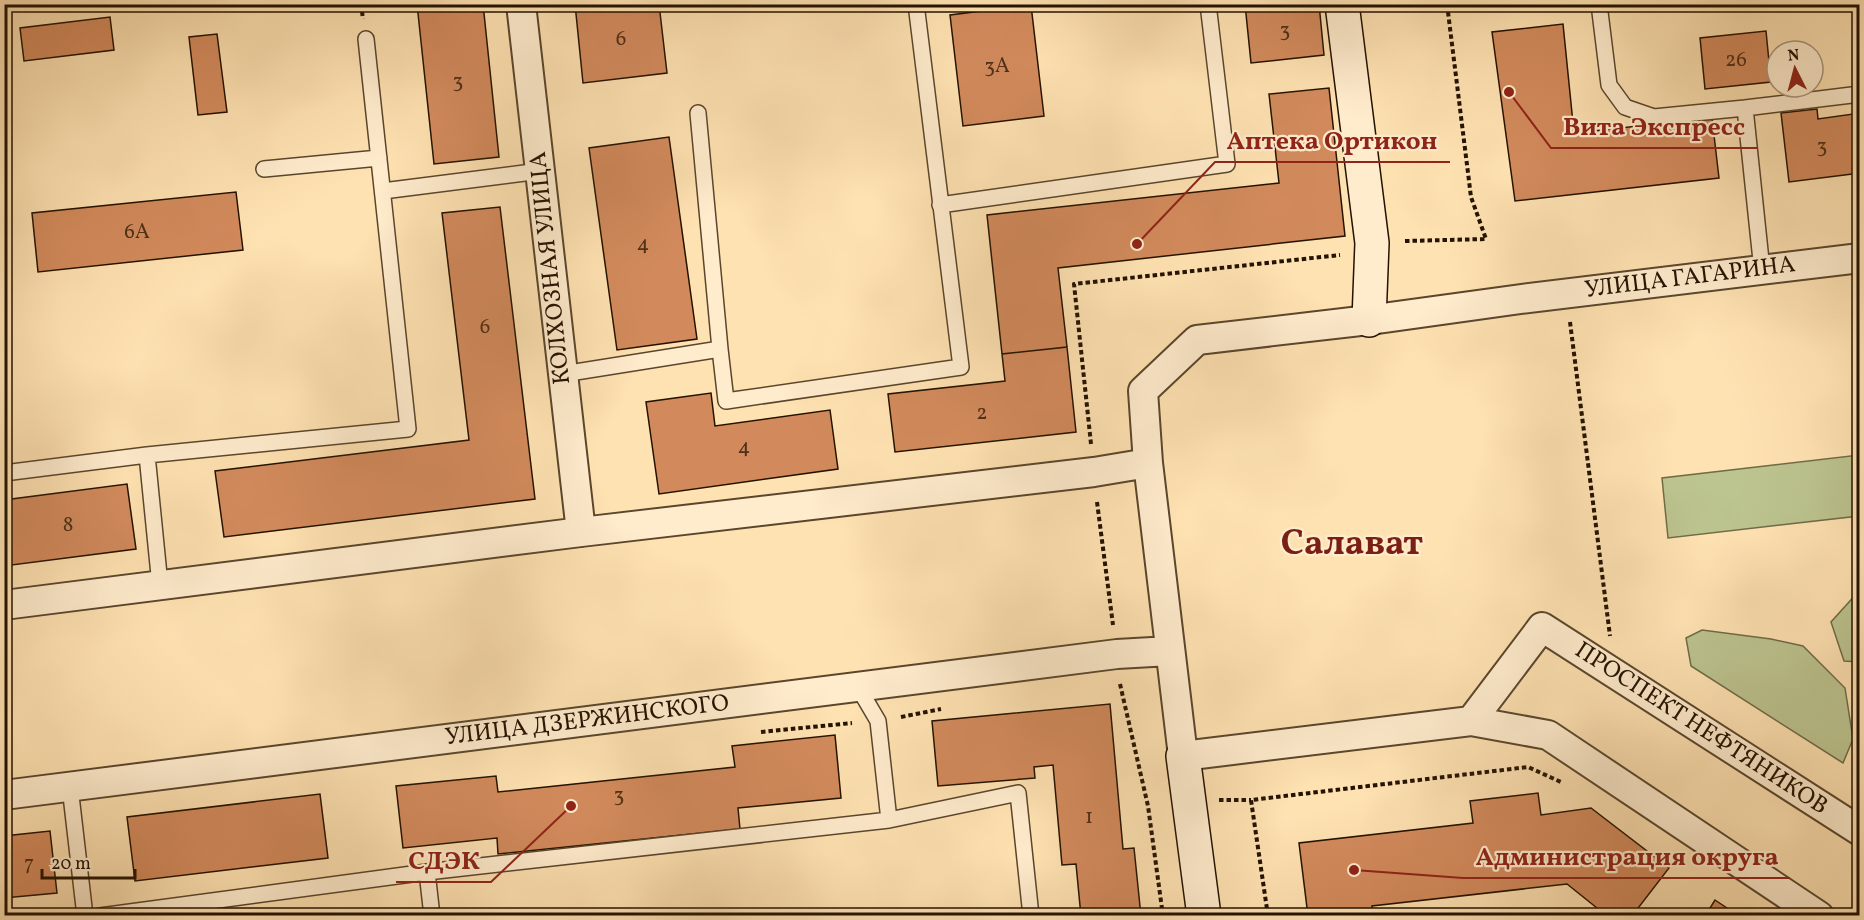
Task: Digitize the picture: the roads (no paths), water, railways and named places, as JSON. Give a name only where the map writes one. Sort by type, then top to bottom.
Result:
[{"type":"street","name":"КОЛХОЗНАЯ УЛИЦА","points":[[521,4],[581,532]]},
{"type":"street","points":[[1342,4],[1372,243],[1369,320]]},
{"type":"street","name":"УЛИЦА ГАГАРИНА","points":[[1148,463],[1143,391],[1197,340],[1860,258]]},
{"type":"street","points":[[4,605],[581,532],[1094,472],[1148,463],[1204,915]]},
{"type":"street","name":"ПРОСПЕКТ НЕФТЯНИКОВ","points":[[1471,721],[1542,627],[1860,831]]},
{"type":"street","name":"УЛИЦА ДЗЕРЖИНСКОГО","points":[[4,795],[1117,654],[1170,651]]},
{"type":"street","points":[[1183,756],[1471,721],[1548,735],[1819,915]]},
{"type":"lane","points":[[698,113],[726,401],[961,367],[915,4]]},
{"type":"lane","points":[[940,205],[1227,164],[1208,4]]},
{"type":"lane","points":[[1599,4],[1609,85],[1625,107],[1654,117],[1860,94]]},
{"type":"lane","points":[[4,473],[147,455],[408,429],[366,39]]},
{"type":"lane","points":[[1744,108],[1762,270]]},
{"type":"lane","points":[[264,169],[379,158]]},
{"type":"lane","points":[[383,191],[540,171]]},
{"type":"lane","points":[[563,374],[720,349]]},
{"type":"lane","points":[[147,455],[160,585]]},
{"type":"lane","points":[[858,687],[878,721],[889,820]]},
{"type":"lane","points":[[70,787],[85,915]]},
{"type":"lane","points":[[100,915],[427,872],[889,820],[1018,793],[1032,915]]},
{"type":"lane","points":[[427,872],[432,915]]},
{"type":"place","name":"Вита Экспресс","points":[[1509,92]]},
{"type":"place","name":"Аптека Ортикон","points":[[1137,244]]},
{"type":"place","name":"СДЭК","points":[[571,806]]},
{"type":"place","name":"Администрация округа","points":[[1354,870]]},
{"type":"district","name":"Салават","points":[[1352,545]]}]
